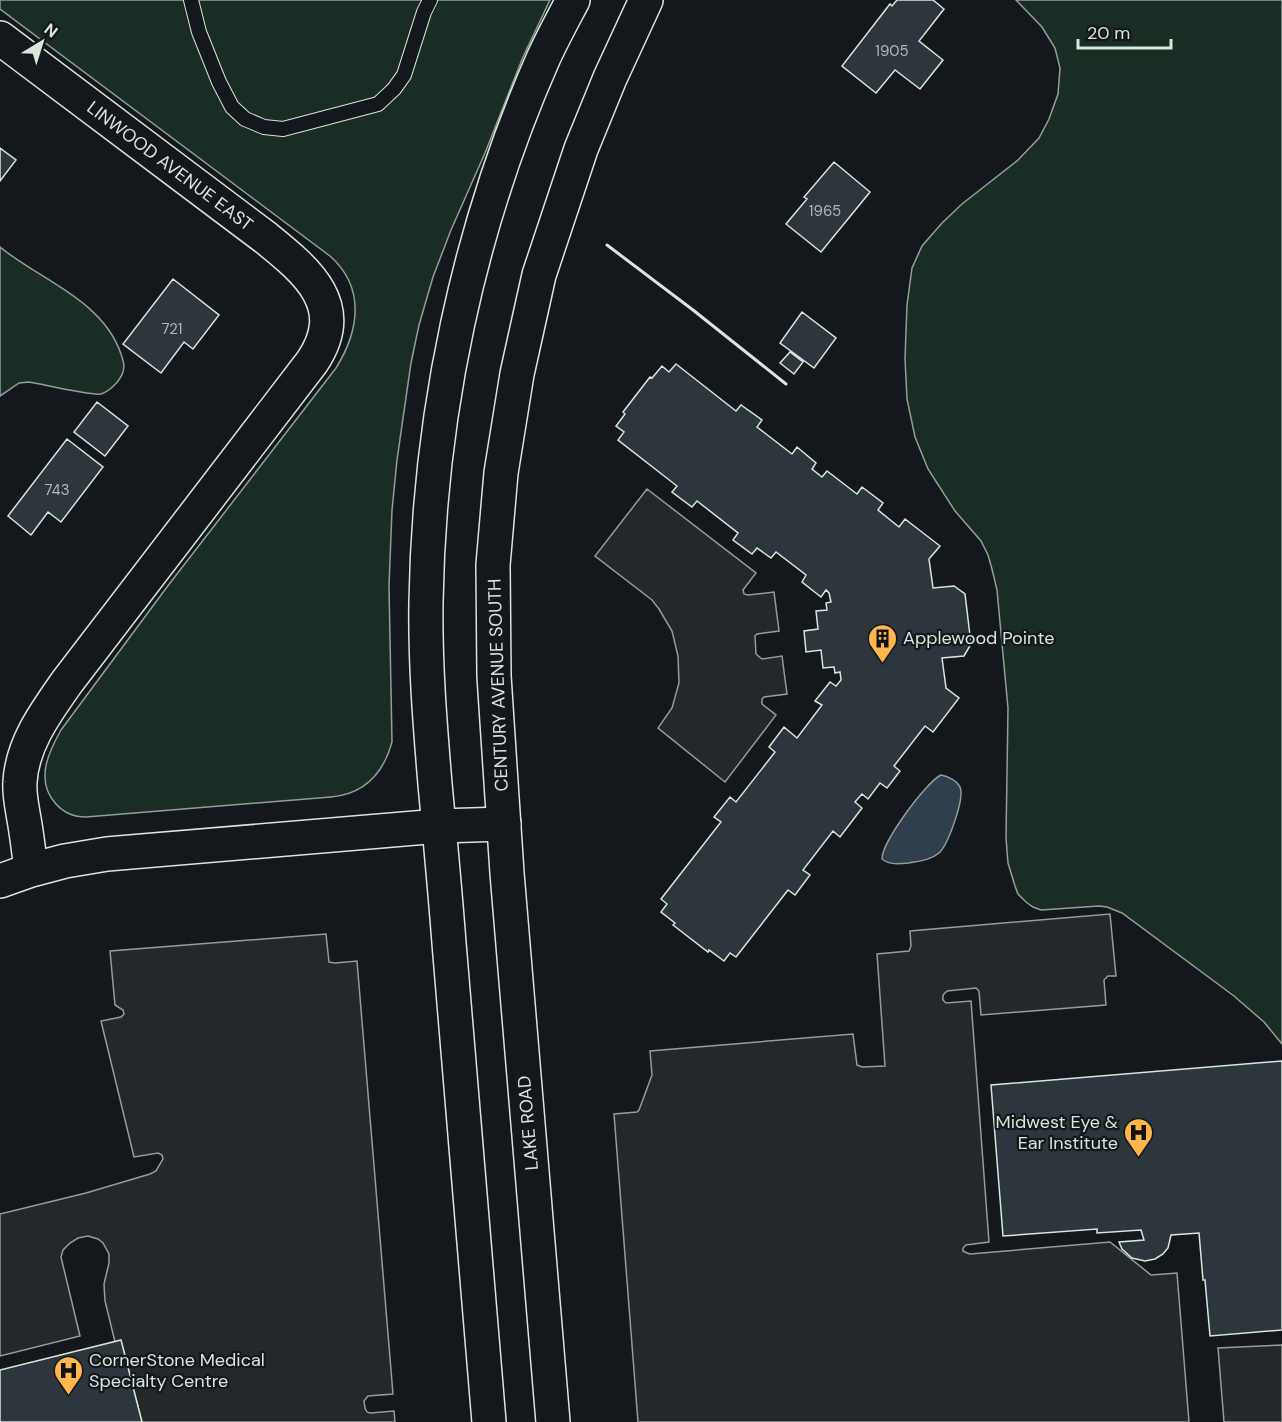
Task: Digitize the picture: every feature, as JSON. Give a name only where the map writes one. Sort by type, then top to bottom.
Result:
[{"type":"main road","points":[[489,1422],[429,712],[426,605],[430,511],[441,410],[472,263],[503,161],[531,88],[573,0]]},
{"type":"main road","name":"CENTURY AVENUE SOUTH","points":[[504,824],[494,676],[493,566],[501,473],[517,374],[539,275],[566,192],[610,78],[646,0]]},
{"type":"main road","name":"LINWOOD AVENUE EAST","points":[[0,38],[298,265],[314,282],[325,306],[328,323],[323,344],[295,386],[46,712],[31,740],[23,763],[20,789],[31,870]]},
{"type":"main road","points":[[0,881],[65,861],[107,854],[439,826],[504,824]]},
{"type":"main road","name":"LAKE ROAD","points":[[504,824],[553,1422]]},
{"type":"lane","points":[[191,0],[199,32],[219,82],[232,107],[245,119],[264,127],[283,129],[378,104],[404,75],[430,0]]},
{"type":"green space","points":[[0,0],[550,0],[523,57],[485,153],[451,230],[433,277],[419,325],[411,363],[392,510],[389,586],[392,742],[377,773],[370,781],[353,792],[331,797],[86,817],[66,812],[50,795],[46,786],[46,767],[48,757],[61,730],[167,587],[336,368],[350,339],[355,310],[354,296],[349,282],[342,268],[330,256],[0,9]]},
{"type":"green space","points":[[1016,0],[1282,0],[1282,1044],[1264,1022],[1234,996],[1122,913],[1099,906],[1041,910],[1033,907],[1018,894],[1008,863],[1006,838],[1008,708],[997,590],[988,555],[981,541],[955,511],[928,469],[915,437],[907,399],[905,359],[907,305],[912,268],[922,246],[962,204],[1018,160],[1039,138],[1058,94],[1060,68],[1055,48],[1042,27]]},
{"type":"green space","points":[[0,247],[69,293],[100,319],[112,335],[124,363],[122,375],[111,388],[104,393],[96,394],[29,382],[19,383],[0,396]]},
{"type":"shaded area","points":[[647,489],[756,573],[743,590],[744,594],[774,592],[779,631],[755,636],[756,654],[762,659],[782,656],[787,694],[762,699],[762,704],[776,715],[725,782],[658,728],[672,708],[679,683],[678,656],[672,631],[652,600],[595,556]]},
{"type":"shaded area","points":[[1110,914],[1116,976],[1108,976],[1104,980],[1106,1005],[981,1015],[979,991],[976,988],[947,991],[943,995],[946,1003],[971,1001],[989,1242],[966,1245],[963,1251],[970,1254],[1110,1242],[1151,1275],[1177,1273],[1189,1422],[638,1422],[614,1114],[639,1110],[652,1075],[650,1051],[853,1034],[857,1065],[862,1067],[885,1066],[877,954],[909,951],[910,931]]},
{"type":"shaded area","points":[[326,934],[329,962],[357,961],[393,1394],[368,1396],[364,1401],[367,1412],[370,1413],[394,1411],[395,1422],[142,1422],[121,1341],[115,1342],[105,1301],[104,1284],[109,1254],[103,1243],[88,1236],[70,1243],[63,1250],[61,1257],[80,1336],[0,1356],[0,1214],[86,1193],[150,1174],[156,1171],[163,1159],[158,1153],[134,1157],[101,1021],[121,1017],[124,1014],[123,1010],[115,1005],[110,951]]},
{"type":"shaded area","points":[[1282,1345],[1282,1422],[1224,1422],[1218,1348]]},
{"type":"water","points":[[941,775],[957,783],[961,793],[955,821],[943,848],[936,855],[921,861],[898,864],[882,859],[889,840],[906,813],[925,789]]},
{"type":"building","points":[[897,0],[933,0],[944,9],[919,41],[943,60],[920,89],[895,70],[876,93],[842,66],[890,4],[892,6]]},
{"type":"building","points":[[0,148],[16,160],[0,181]]},
{"type":"building","points":[[834,162],[870,192],[821,252],[786,224],[807,199],[804,197]]},
{"type":"building","points":[[173,279],[219,315],[193,349],[184,342],[161,373],[123,344]]},
{"type":"building","points":[[802,312],[836,338],[814,368],[780,343]]},
{"type":"building","points":[[790,352],[803,362],[794,374],[780,363]]},
{"type":"building","name":"Applewood Pointe","points":[[676,364],[736,411],[741,405],[762,420],[757,427],[792,454],[797,447],[816,463],[812,469],[822,477],[827,471],[857,494],[862,487],[883,503],[878,510],[899,527],[905,519],[940,546],[929,559],[933,588],[954,586],[965,594],[971,644],[964,656],[942,658],[946,688],[959,698],[933,732],[925,726],[894,766],[900,771],[887,788],[880,783],[868,799],[862,794],[855,802],[862,808],[840,837],[833,831],[803,870],[810,875],[795,895],[788,890],[736,957],[730,953],[724,961],[709,950],[708,952],[673,925],[675,923],[661,912],[667,904],[661,899],[721,822],[714,817],[730,797],[736,802],[775,752],[769,747],[784,727],[797,738],[822,705],[815,701],[830,682],[836,686],[841,680],[840,672],[835,673],[834,667],[823,668],[821,650],[806,652],[804,631],[818,629],[816,611],[827,610],[826,603],[831,602],[829,593],[826,590],[821,597],[802,582],[806,575],[776,552],[771,558],[757,548],[752,554],[733,540],[738,533],[697,501],[692,507],[672,492],[677,486],[618,440],[624,432],[616,426],[625,414],[623,412],[650,377],[652,378],[662,366],[669,372]]},
{"type":"building","points":[[97,402],[128,426],[105,456],[74,432]]},
{"type":"building","points":[[67,439],[103,467],[61,522],[48,512],[31,535],[8,516]]},
{"type":"building","name":"Midwest Eye & Ear Institute","points":[[1282,1061],[1282,1330],[1210,1336],[1199,1233],[1171,1235],[1168,1248],[1163,1254],[1145,1261],[1132,1258],[1122,1249],[1119,1242],[1144,1240],[1141,1230],[1097,1233],[1097,1229],[1003,1236],[991,1085]]},
{"type":"building","name":"CornerStone Medical Specialty Centre","points":[[121,1340],[142,1422],[0,1422],[0,1370]]},
{"type":"wall","points":[[607,245],[786,384]]},
{"type":"place","name":"Applewood Pointe","points":[[882,664]]},
{"type":"place","name":"Midwest Eye & Ear Institute","points":[[1139,1158]]},
{"type":"place","name":"CornerStone Medical Specialty Centre","points":[[68,1396]]}]
